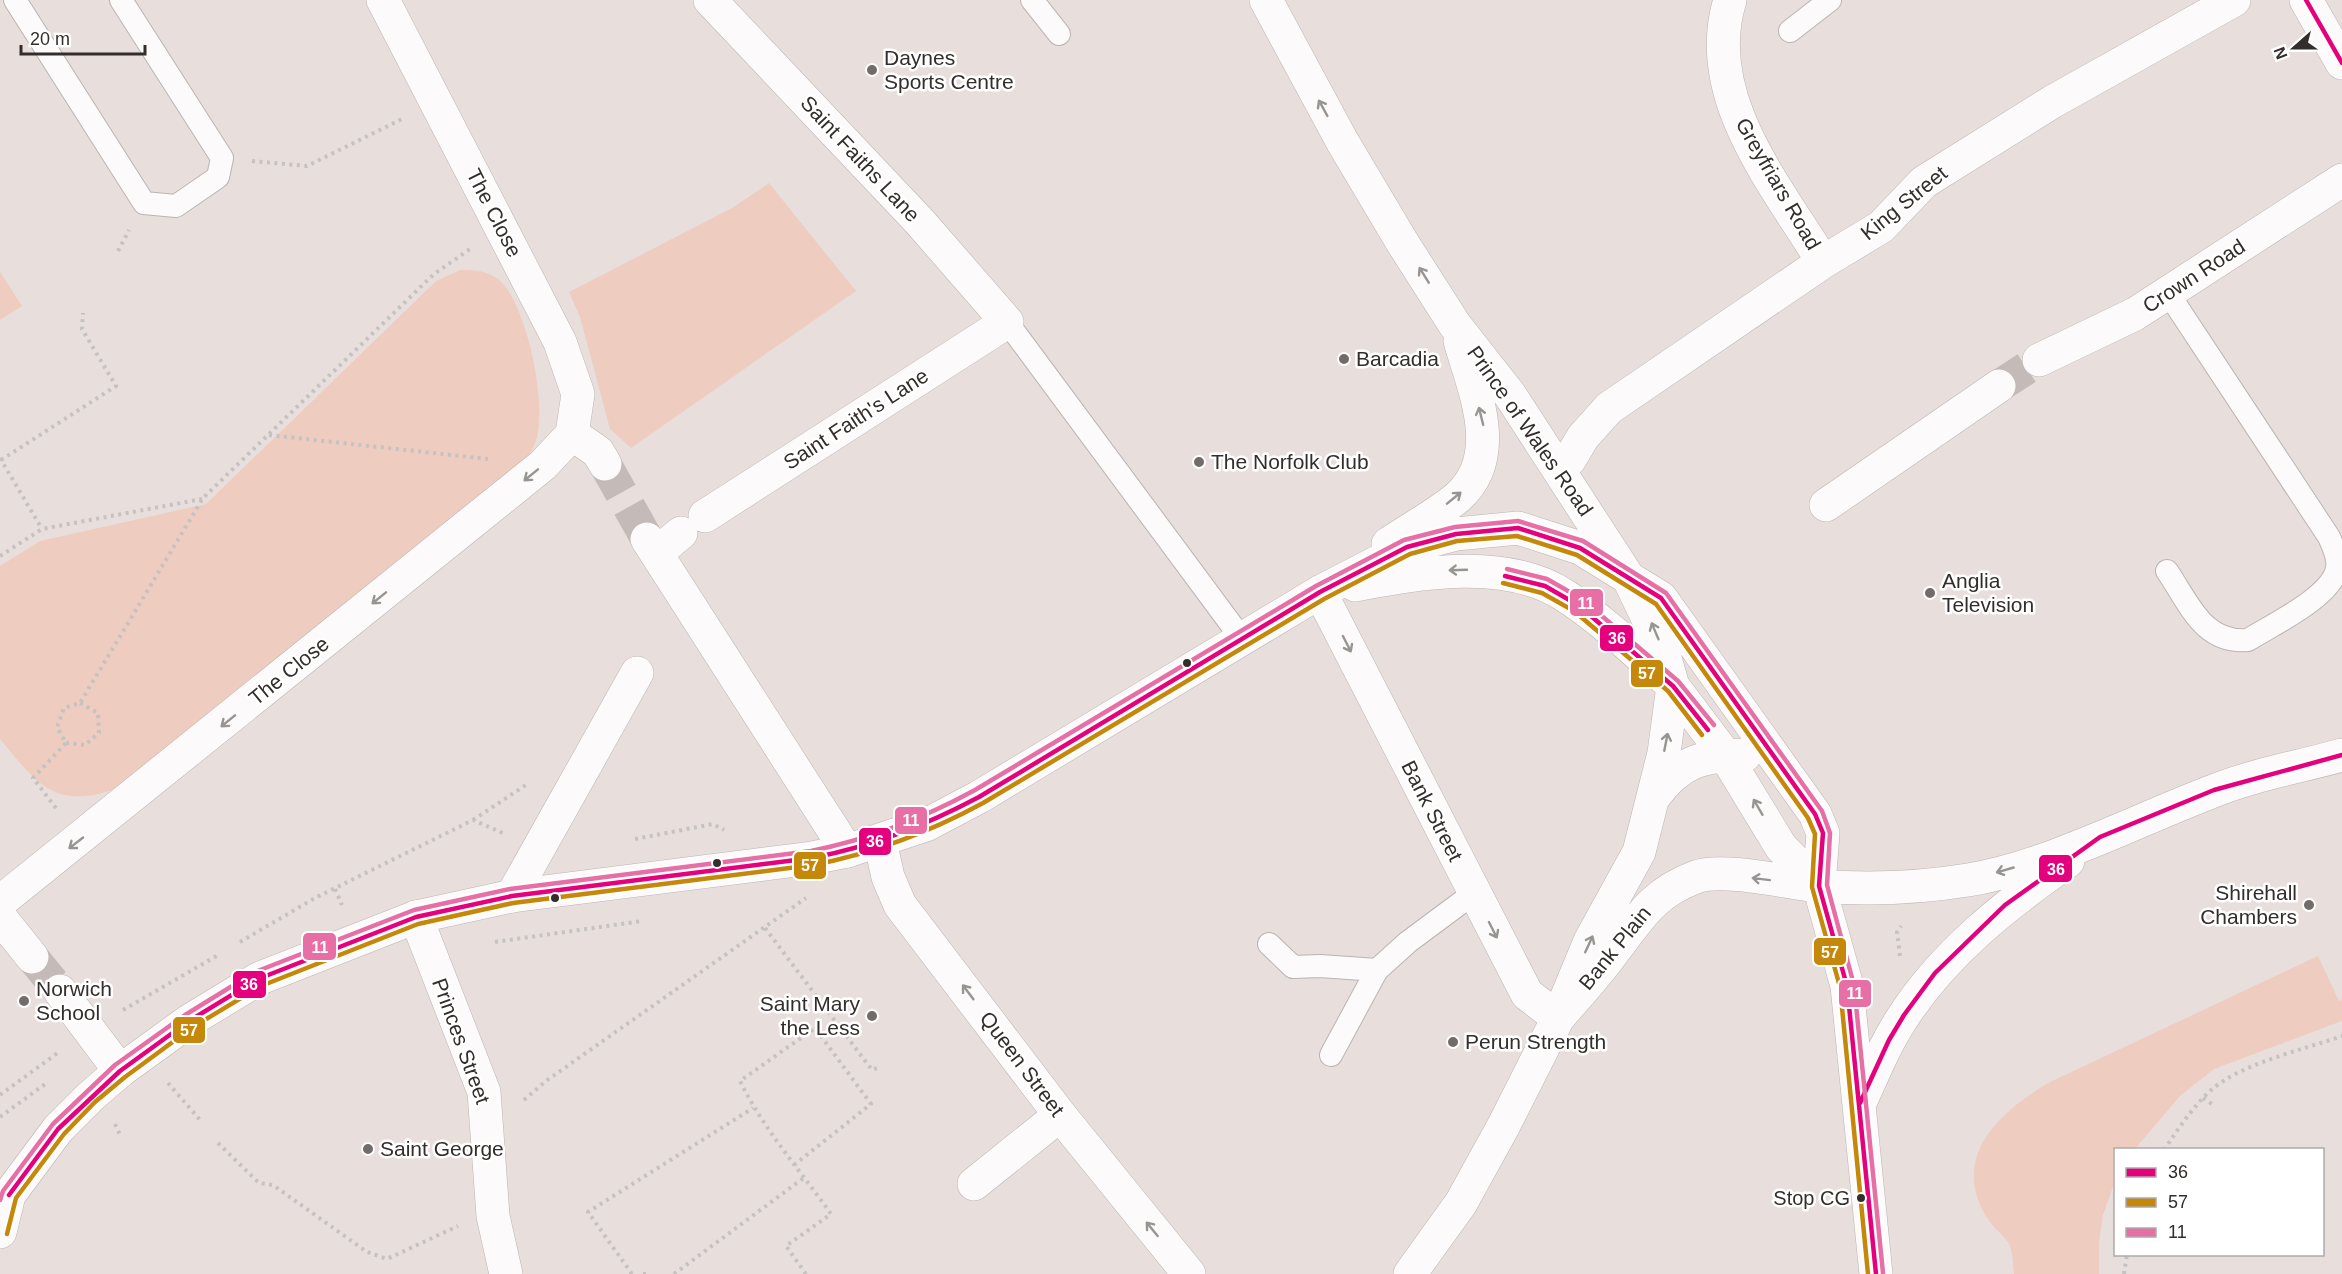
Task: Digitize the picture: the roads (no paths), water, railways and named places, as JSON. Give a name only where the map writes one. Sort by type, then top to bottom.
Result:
[{"type":"street","name":"The Close","points":[[0,902],[80,840],[543,465],[572,434],[578,394],[560,342],[383,0]]},
{"type":"street","name":"Saint Faiths Lane","points":[[710,0],[920,222],[1007,322]]},
{"type":"street","name":"Prince of Wales Road","points":[[1266,0],[1342,141],[1455,325],[1510,395],[1628,577],[1659,640],[1673,686],[1725,755],[1781,847],[1819,886]]},
{"type":"street","name":"Greyfriars Road","points":[[1730,0],[1725,17],[1723,44],[1726,77],[1734,104],[1758,156],[1823,262]]},
{"type":"street","name":"King Street","points":[[1570,459],[1583,437],[1609,408],[1823,262],[1881,227],[1924,182],[2052,102],[2234,0]]},
{"type":"street","points":[[2306,0],[2342,63]]},
{"type":"street","name":"Crown Road","points":[[2039,360],[2135,314],[2342,180]]},
{"type":"street","name":"Saint Faith's Lane","points":[[847,851],[694,609],[673,535],[1007,322]]},
{"type":"street","points":[[0,1232],[4,1194],[58,1129],[120,1071],[189,1021],[258,979],[416,917],[512,896],[812,858],[847,851],[928,824],[979,797],[1320,592],[1458,497],[1477,474],[1484,424],[1455,325]]},
{"type":"street","points":[[1826,505],[1999,386]]},
{"type":"street","points":[[572,434],[597,452],[605,464]]},
{"type":"street","points":[[1320,592],[1407,547],[1456,534],[1518,528],[1580,548],[1661,598],[1780,762],[1815,814],[1823,833],[1819,886],[1847,986],[1876,1274]]},
{"type":"street","points":[[1320,592],[1423,572],[1465,570],[1516,577],[1563,594],[1673,686]]},
{"type":"street","name":"Bank Street","points":[[1320,592],[1527,994],[1558,1018]]},
{"type":"street","points":[[512,896],[636,673]]},
{"type":"street","name":"Bank Plain","points":[[1410,1274],[1461,1203],[1558,1018],[1590,941],[1639,852],[1670,721],[1673,686]]},
{"type":"street","name":"Bank Plain","points":[[1654,796],[1669,776],[1686,764],[1725,755],[1753,754],[1780,762]]},
{"type":"street","points":[[1860,1103],[1889,1040],[1935,973],[2005,905],[2100,837],[2214,790],[2342,755]]},
{"type":"street","name":"Bank Plain","points":[[1558,1018],[1611,956],[1634,921],[1658,897],[1699,876],[1716,875],[1819,886],[1918,887],[1970,879],[2007,870],[2100,837]]},
{"type":"street","name":"Queen Street","points":[[880,841],[888,877],[900,905],[1060,1115],[1189,1274]]},
{"type":"street","points":[[0,916],[32,957]]},
{"type":"street","name":"Princes Street","points":[[416,917],[484,1092],[489,1129],[493,1216],[506,1274]]},
{"type":"street","points":[[60,991],[120,1071]]},
{"type":"street","points":[[974,1184],[1060,1115]]},
{"type":"lane","points":[[15,0],[144,203],[176,206],[218,177],[222,158],[121,0]]},
{"type":"lane","points":[[1032,0],[1059,34]]},
{"type":"lane","points":[[1790,31],[1830,0]]},
{"type":"lane","points":[[2167,571],[2210,632],[2221,638],[2235,641],[2248,640],[2320,594],[2333,581],[2338,566],[2330,537],[2168,293]]},
{"type":"lane","points":[[1007,322],[1242,639]]},
{"type":"lane","points":[[1331,1055],[1377,970],[1408,942],[1474,893]]},
{"type":"lane","points":[[1269,944],[1293,967],[1377,970]]},
{"type":"tunnel","points":[[1999,386],[2039,360]]},
{"type":"tunnel","points":[[605,464],[647,539]]},
{"type":"tunnel","points":[[32,957],[60,991]]},
{"type":"place","name":"Daynes Sports Centre","points":[[872,70]]},
{"type":"place","name":"Barcadia","points":[[1344,359]]},
{"type":"place","name":"The Norfolk Club","points":[[1199,462]]},
{"type":"place","name":"Anglia Television","points":[[1930,593]]},
{"type":"place","name":"Shirehall Chambers","points":[[2309,905]]},
{"type":"place","name":"Norwich School","points":[[24,1001]]},
{"type":"place","name":"Saint Mary the Less","points":[[872,1016]]},
{"type":"place","name":"Perun Strength","points":[[1453,1042]]},
{"type":"place","name":"Saint George","points":[[368,1149]]},
{"type":"place","name":"Stop CG","points":[[1861,1198]]}]
